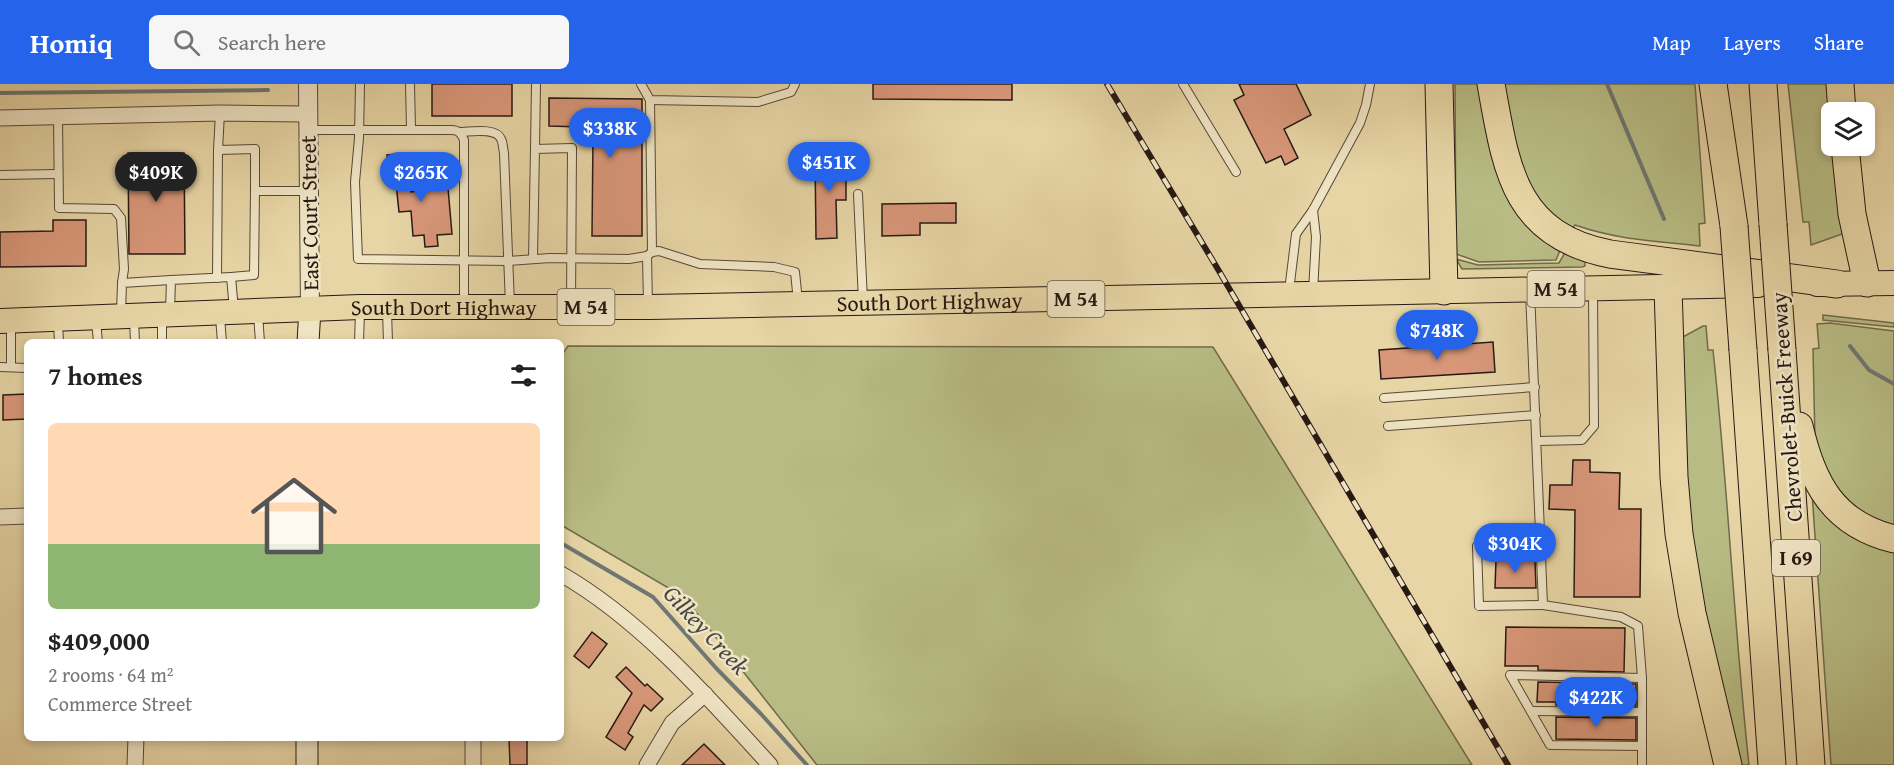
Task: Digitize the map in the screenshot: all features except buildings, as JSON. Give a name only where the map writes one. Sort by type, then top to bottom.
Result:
[{"type":"highway","points":[[1439,84],[1444,291]]},
{"type":"highway","points":[[1491,84],[1504,151],[1513,180],[1532,213],[1568,241],[1610,254],[1837,284]]},
{"type":"highway","points":[[1713,84],[1734,226]]},
{"type":"highway","name":"Chevrolet-Buick Freeway","points":[[1724,84],[1772,765]]},
{"type":"highway","name":"Chevrolet-Buick Freeway","points":[[1763,84],[1811,765]]},
{"type":"highway","points":[[1840,84],[1841,102]]},
{"type":"highway","points":[[1846,156],[1852,214],[1867,283]]},
{"type":"highway","points":[[1668,287],[1674,477],[1679,534],[1692,613],[1728,765]]},
{"type":"highway","points":[[1782,350],[1803,444],[1821,489],[1841,513],[1855,523],[1869,531],[1894,538]]},
{"type":"main road","name":"South Dort Highway","points":[[6,321],[58,331],[95,317],[360,307],[863,303],[1894,283]]},
{"type":"main road","name":"East Court Street","points":[[308,339],[310,309]]},
{"type":"main road","points":[[307,741],[307,765]]},
{"type":"street","name":"East Court Street","points":[[308,84],[310,309]]},
{"type":"street","points":[[0,118],[220,113],[308,122]]},
{"type":"street","points":[[0,517],[24,516]]},
{"type":"street","points":[[564,576],[616,613],[672,662],[705,694],[770,765]]},
{"type":"street","points":[[647,765],[672,723],[705,694]]},
{"type":"street","points":[[135,765],[136,741]]},
{"type":"street","points":[[473,741],[473,765]]},
{"type":"lane","points":[[360,84],[355,182],[358,259],[463,261],[629,259],[664,252],[700,264],[774,267],[795,272],[798,304]]},
{"type":"lane","points":[[410,84],[411,129]]},
{"type":"lane","points":[[533,259],[536,84]]},
{"type":"lane","points":[[641,84],[650,100],[648,306]]},
{"type":"lane","points":[[650,100],[758,102],[791,92],[795,84]]},
{"type":"lane","points":[[1183,84],[1236,172]]},
{"type":"lane","points":[[1288,295],[1296,234],[1313,210],[1360,123],[1370,84]]},
{"type":"lane","points":[[216,278],[220,113]]},
{"type":"lane","points":[[58,117],[59,208],[114,209],[121,218],[124,269],[122,283],[127,316],[134,339]]},
{"type":"lane","points":[[308,122],[359,129],[496,133],[501,138],[504,153],[510,307]]},
{"type":"lane","points":[[460,132],[464,140],[464,307]]},
{"type":"lane","points":[[535,149],[572,148],[571,307]]},
{"type":"lane","points":[[122,283],[254,275],[255,149],[218,150]]},
{"type":"lane","points":[[0,175],[57,174]]},
{"type":"lane","points":[[255,191],[309,191]]},
{"type":"lane","points":[[858,194],[863,303]]},
{"type":"lane","points":[[1313,210],[1316,237],[1313,294]]},
{"type":"lane","points":[[222,339],[231,277]]},
{"type":"lane","points":[[162,339],[171,280]]},
{"type":"lane","points":[[1538,441],[1582,440],[1594,426],[1593,289]]},
{"type":"lane","points":[[1530,290],[1543,605]]},
{"type":"lane","points":[[359,339],[360,307]]},
{"type":"lane","points":[[386,307],[388,339]]},
{"type":"lane","points":[[258,311],[260,339]]},
{"type":"lane","points":[[95,317],[98,339]]},
{"type":"lane","points":[[6,321],[11,367]]},
{"type":"lane","points":[[0,367],[24,368]]},
{"type":"lane","points":[[1384,398],[1535,387]]},
{"type":"lane","points":[[1388,426],[1536,415]]},
{"type":"lane","points":[[1541,545],[1477,546],[1479,606],[1543,605],[1621,617],[1638,626],[1642,678],[1642,765]]},
{"type":"lane","points":[[1642,678],[1510,675],[1550,745],[1642,746]]},
{"type":"lane","points":[[1531,711],[1642,712]]},
{"type":"green space","points":[[1455,84],[1483,84],[1493,135],[1561,248],[1556,260],[1479,262],[1456,254]]},
{"type":"green space","points":[[1502,84],[1695,84],[1705,223],[1699,224],[1700,246],[1622,237],[1575,225],[1571,231],[1548,214],[1522,173]]},
{"type":"green space","points":[[1788,84],[1830,84],[1831,102],[1821,102],[1821,156],[1836,156],[1845,233],[1811,245],[1809,222],[1803,222]]},
{"type":"green space","points":[[1566,251],[1585,259],[1585,266],[1462,269],[1456,259],[1478,265],[1559,263]]},
{"type":"green space","points":[[1823,315],[1894,323],[1894,327],[1823,320]]},
{"type":"green space","points":[[1830,323],[1894,331],[1894,527],[1854,509],[1832,486],[1815,441],[1813,349],[1819,348],[1817,324]]},
{"type":"green space","points":[[1706,326],[1708,350],[1713,350],[1749,765],[1736,765],[1686,526],[1681,338]]},
{"type":"green space","points":[[568,346],[1213,347],[1472,765],[817,765],[684,597],[564,527],[564,352]]},
{"type":"green space","points":[[1812,493],[1894,548],[1894,765],[1831,765]]},
{"type":"waterway","points":[[1607,84],[1664,219]]},
{"type":"waterway","name":"Gilkey Creek","points":[[0,93],[268,90]]},
{"type":"waterway","points":[[1850,346],[1869,370],[1894,384]]},
{"type":"waterway","name":"Gilkey Creek","points":[[564,545],[653,597],[807,765]]},
{"type":"railway","points":[[1107,84],[1508,765]]}]
